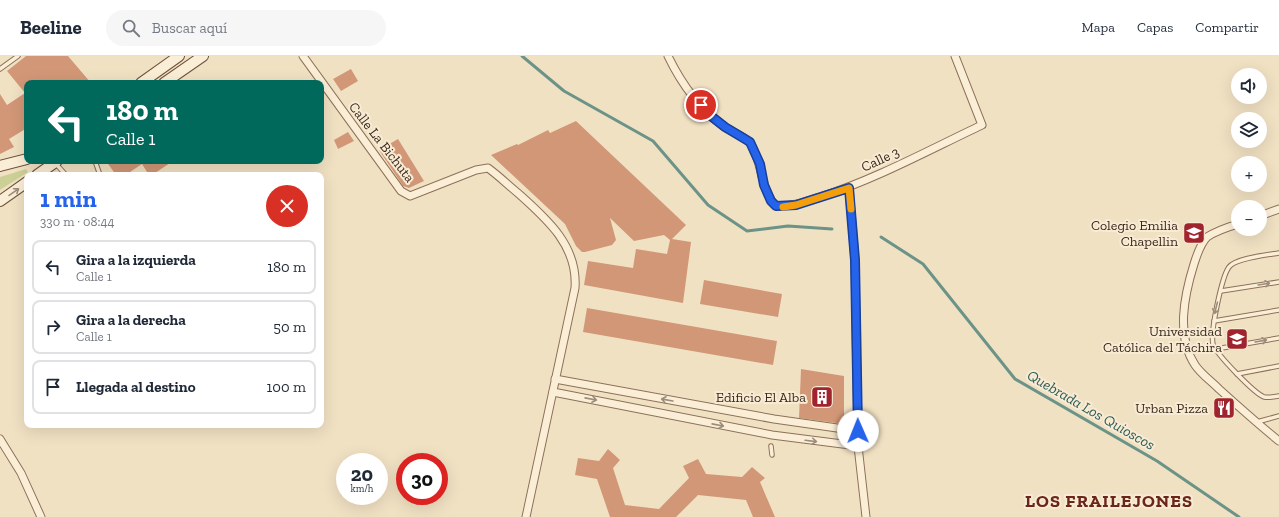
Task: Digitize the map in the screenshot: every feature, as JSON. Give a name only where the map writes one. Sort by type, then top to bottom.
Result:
[{"type":"main road","points":[[144,80],[179,56]]},
{"type":"main road","points":[[168,80],[203,56]]},
{"type":"main road","points":[[0,166],[24,160]]},
{"type":"main road","points":[[41,172],[53,164]]},
{"type":"main road","points":[[0,201],[24,184]]},
{"type":"street","name":"Calle La Bichuta","points":[[302,56],[320,80]]},
{"type":"street","points":[[668,56],[675,71],[691,94],[711,116],[725,127],[750,142],[760,164],[764,185],[771,201],[776,206],[796,205],[849,188]]},
{"type":"street","name":"Calle 3","points":[[866,517],[858,446],[856,268],[849,188],[982,125],[955,56]]},
{"type":"street","name":"Calle La Bichuta","points":[[324,86],[401,191],[410,196],[476,170],[488,168],[542,214],[556,230],[566,247],[576,279],[575,288],[526,517]]},
{"type":"street","points":[[1267,213],[1279,209]]},
{"type":"street","points":[[1231,226],[1207,238],[1197,253],[1188,284],[1184,310],[1184,332],[1190,355],[1196,366],[1203,374],[1256,422],[1278,438]]},
{"type":"street","points":[[555,379],[774,419],[858,431]]},
{"type":"street","points":[[553,392],[772,435],[858,446]]},
{"type":"street","points":[[0,439],[21,473],[41,517]]},
{"type":"lane","points":[[0,69],[18,56]]},
{"type":"lane","points":[[58,164],[64,172]]},
{"type":"lane","points":[[1279,253],[1237,261],[1229,266],[1221,291],[1212,332],[1213,344],[1237,374],[1262,396],[1270,398],[1279,396]]},
{"type":"lane","points":[[1221,291],[1279,282]]},
{"type":"lane","points":[[1214,321],[1279,310]]},
{"type":"lane","points":[[1216,349],[1279,338]]},
{"type":"lane","points":[[1237,374],[1279,366]]},
{"type":"lane","points":[[1256,422],[1279,416]]},
{"type":"lane","points":[[771,446],[772,454]]},
{"type":"green space","points":[[26,169],[28,172],[24,172],[24,175],[0,190],[0,177]]},
{"type":"building","points":[[26,56],[68,56],[88,80],[24,80],[24,92],[7,71]]},
{"type":"building","points":[[351,69],[358,81],[341,91],[333,79]]},
{"type":"building","points":[[0,94],[7,105],[24,94],[24,130],[9,139],[14,147],[0,154]]},
{"type":"building","points":[[576,121],[686,225],[672,239],[691,242],[683,303],[584,285],[588,261],[633,268],[636,249],[667,254],[670,240],[664,235],[634,241],[610,218],[616,240],[612,245],[582,252],[576,246],[565,224],[491,155],[517,144],[518,145],[548,130],[550,133]]},
{"type":"building","points":[[348,132],[354,141],[338,149],[334,140]]},
{"type":"building","points":[[398,139],[424,181],[409,188],[403,186],[379,150]]},
{"type":"building","points":[[108,164],[142,164],[130,172],[114,172]]},
{"type":"building","points":[[142,164],[168,164],[156,172],[147,172]]},
{"type":"building","points":[[704,280],[782,294],[778,317],[700,304]]},
{"type":"building","points":[[587,308],[777,341],[773,365],[583,332]]},
{"type":"building","name":"Edificio El Alba","points":[[801,369],[844,376],[844,424],[799,418]]},
{"type":"building","points":[[608,449],[620,460],[613,468],[625,505],[659,509],[689,478],[683,466],[698,459],[706,474],[742,477],[752,467],[765,478],[760,482],[775,517],[753,517],[746,500],[698,495],[676,517],[610,517],[597,479],[575,475],[578,458],[599,461]]},
{"type":"waterway","name":"Quebrada Los Quioscos","points":[[522,56],[564,91],[653,141],[708,205],[747,231],[788,226],[832,229]]},
{"type":"waterway","name":"Quebrada Los Quioscos","points":[[881,237],[923,264],[1015,379],[1157,461],[1239,517]]},
{"type":"slow traffic","points":[[783,207],[796,205],[849,188],[851,209]]},
{"type":"place","name":"Colegio Emilia Chapellin","points":[[1194,233]]},
{"type":"place","name":"Universidad Católica del Táchira","points":[[1237,339]]},
{"type":"place","name":"Edificio El Alba","points":[[822,397]]},
{"type":"place","name":"Urban Pizza","points":[[1224,408]]},
{"type":"district","name":"LOS FRAILEJONES","points":[[1109,501]]},
{"type":"route","points":[[701,105],[711,116],[725,127],[750,142],[760,164],[764,185],[771,201],[776,206],[783,207],[796,205],[849,188],[855,260],[858,431]]}]
